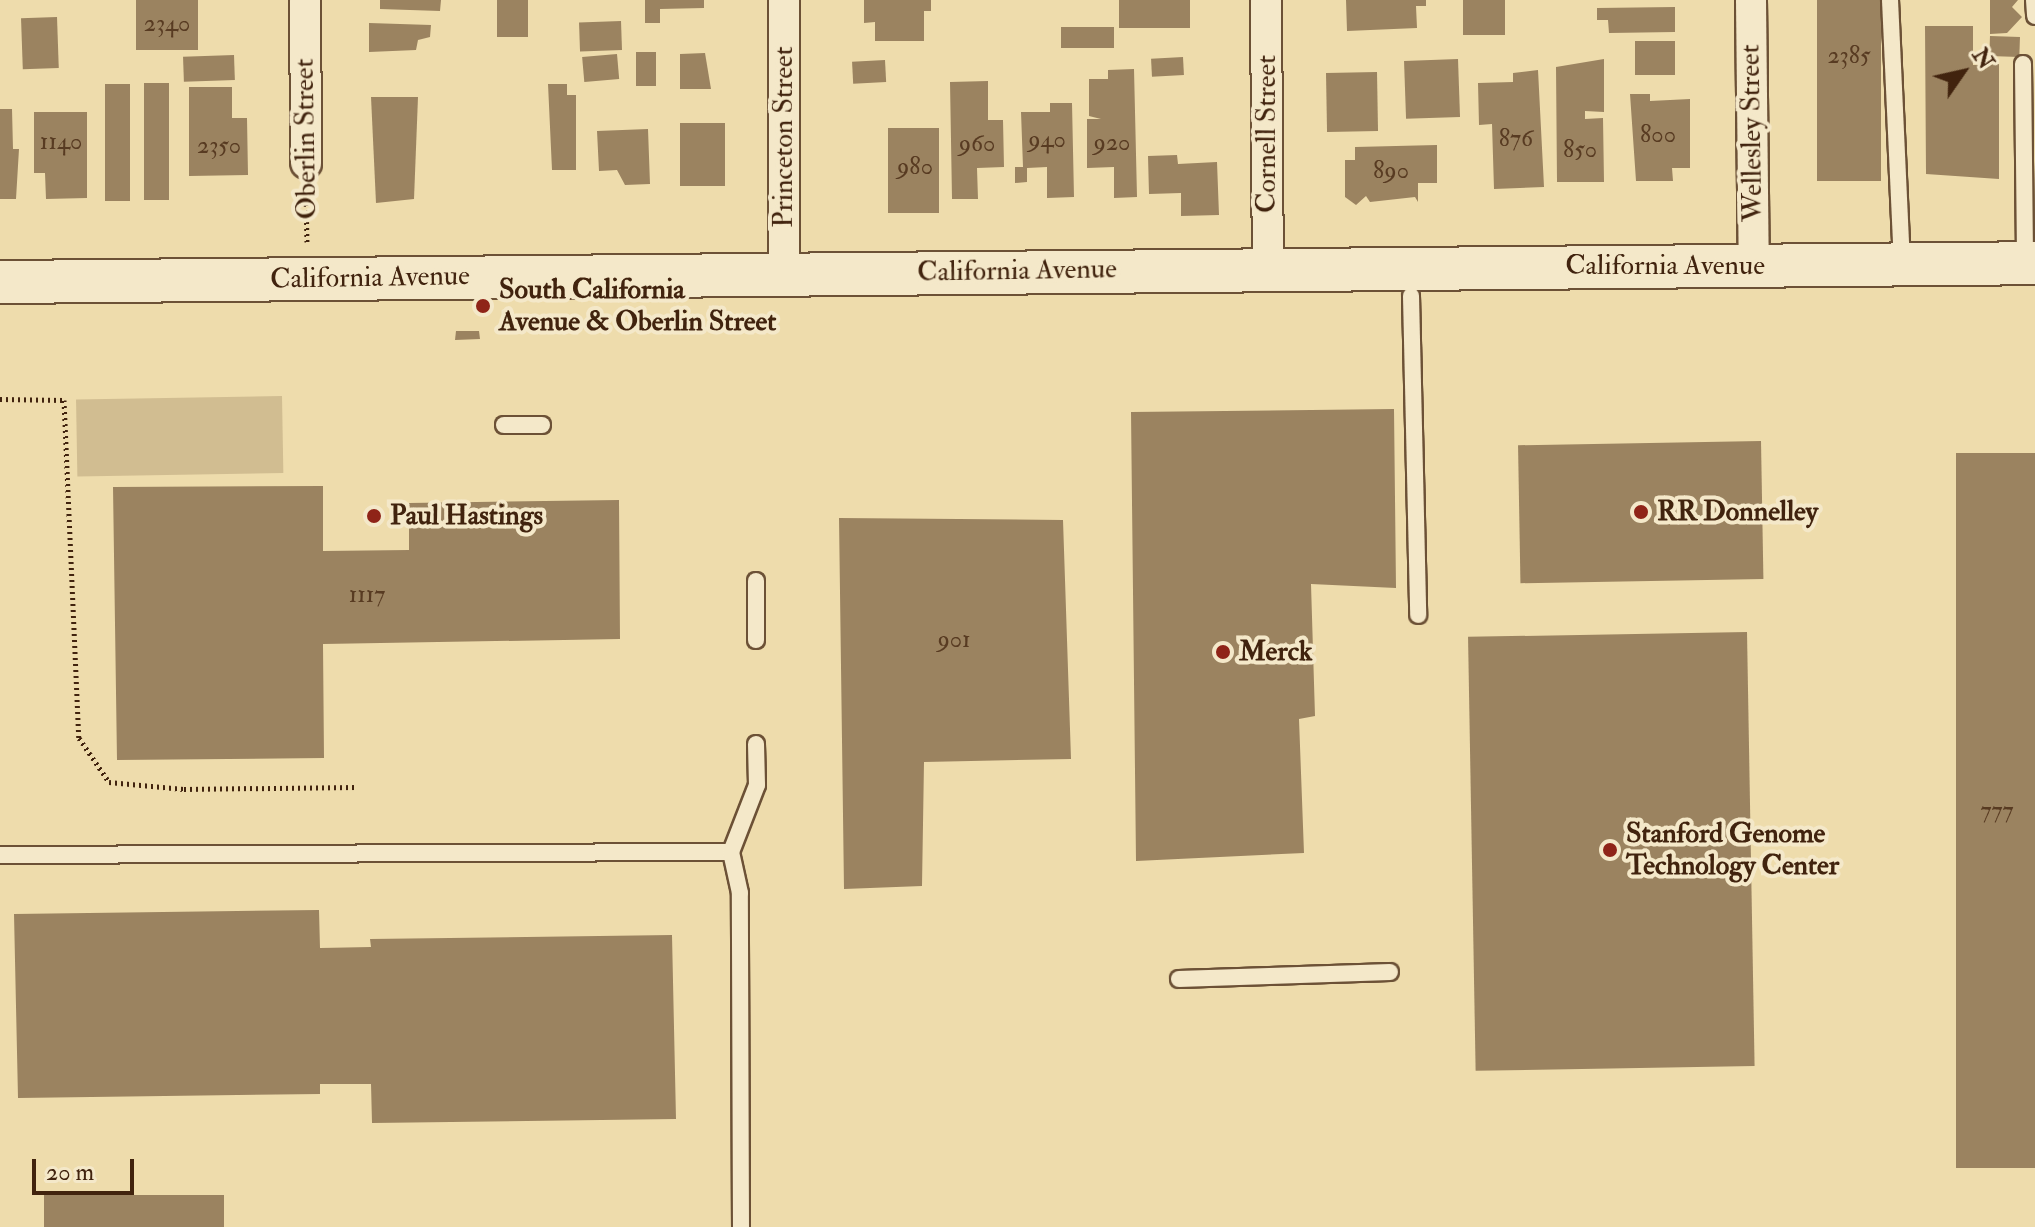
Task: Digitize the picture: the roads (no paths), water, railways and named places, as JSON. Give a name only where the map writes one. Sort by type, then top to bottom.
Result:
[{"type":"street","name":"Oberlin Street","points":[[305,0],[306,163]]},
{"type":"street","name":"Princeton Street","points":[[784,0],[784,274]]},
{"type":"street","name":"Cornell Street","points":[[1266,0],[1268,268]]},
{"type":"street","name":"Wellesley Street","points":[[1751,0],[1754,265]]},
{"type":"street","name":"California Avenue","points":[[0,282],[2030,263]]},
{"type":"lane","points":[[1890,0],[1902,264]]},
{"type":"lane","points":[[2034,0],[2035,16]]},
{"type":"lane","points":[[2023,64],[2030,263]]},
{"type":"lane","points":[[1411,296],[1418,615]]},
{"type":"lane","points":[[504,425],[542,425]]},
{"type":"lane","points":[[756,581],[756,640]]},
{"type":"lane","points":[[741,1227],[740,893],[731,852],[757,785],[756,744]]},
{"type":"lane","points":[[0,855],[731,852]]},
{"type":"lane","points":[[1179,979],[1390,972]]},
{"type":"place","name":"South California Avenue & Oberlin Street","points":[[483,306]]},
{"type":"place","name":"RR Donnelley","points":[[1641,512]]},
{"type":"place","name":"Paul Hastings","points":[[374,516]]},
{"type":"place","name":"Merck","points":[[1223,652]]},
{"type":"place","name":"Stanford Genome Technology Center","points":[[1610,850]]}]
